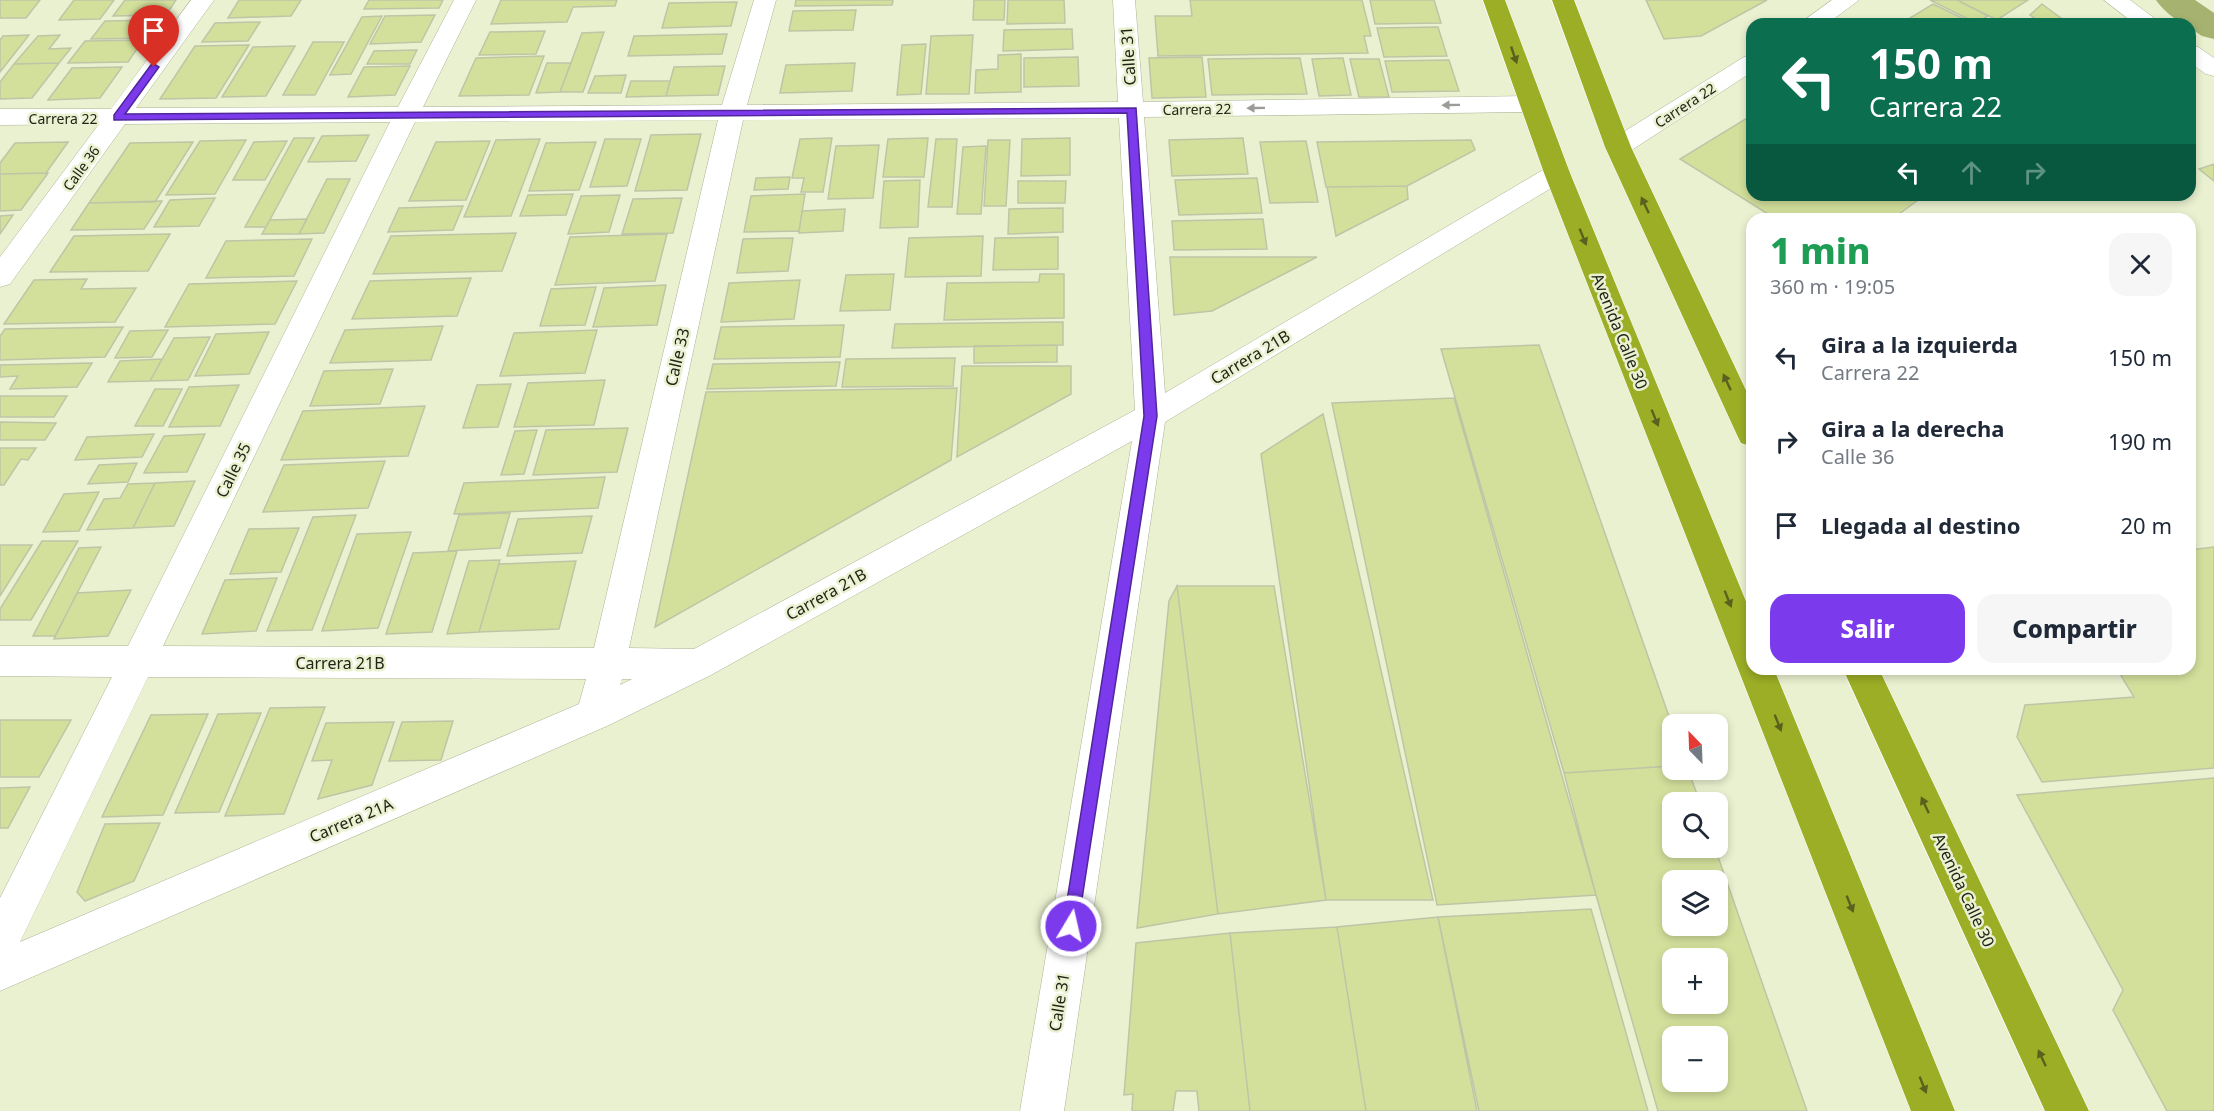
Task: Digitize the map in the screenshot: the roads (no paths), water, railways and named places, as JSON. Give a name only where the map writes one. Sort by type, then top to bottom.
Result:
[{"type":"highway","name":"Avenida Calle 30","points":[[1494,0],[1557,173],[1746,644]]},
{"type":"highway","points":[[1563,0],[1618,147],[1746,422]]},
{"type":"highway","points":[[1758,675],[1933,1111]]},
{"type":"highway","name":"Avenida Calle 30","points":[[1864,675],[2067,1111]]},
{"type":"street","name":"Calle 36","points":[[0,277],[203,0]]},
{"type":"street","name":"Calle 35","points":[[0,940],[465,0]]},
{"type":"street","name":"Calle 33","points":[[594,715],[608,664],[732,114],[765,0]]},
{"type":"street","name":"Calle 31","points":[[1042,1111],[1151,416],[1124,0]]},
{"type":"street","points":[[1820,18],[1848,0]]},
{"type":"street","points":[[2115,0],[2141,18]]},
{"type":"street","points":[[2196,56],[2214,69]]},
{"type":"street","name":"Carrera 22","points":[[1618,147],[1746,66]]},
{"type":"street","name":"Carrera 22","points":[[0,117],[732,114],[1531,104]]},
{"type":"street","name":"Carrera 21B","points":[[0,660],[139,663],[699,664],[1151,416],[1557,173]]},
{"type":"street","name":"Carrera 21A","points":[[0,971],[594,715],[699,664]]},
{"type":"waterway","points":[[2173,0],[2214,29]]}]
